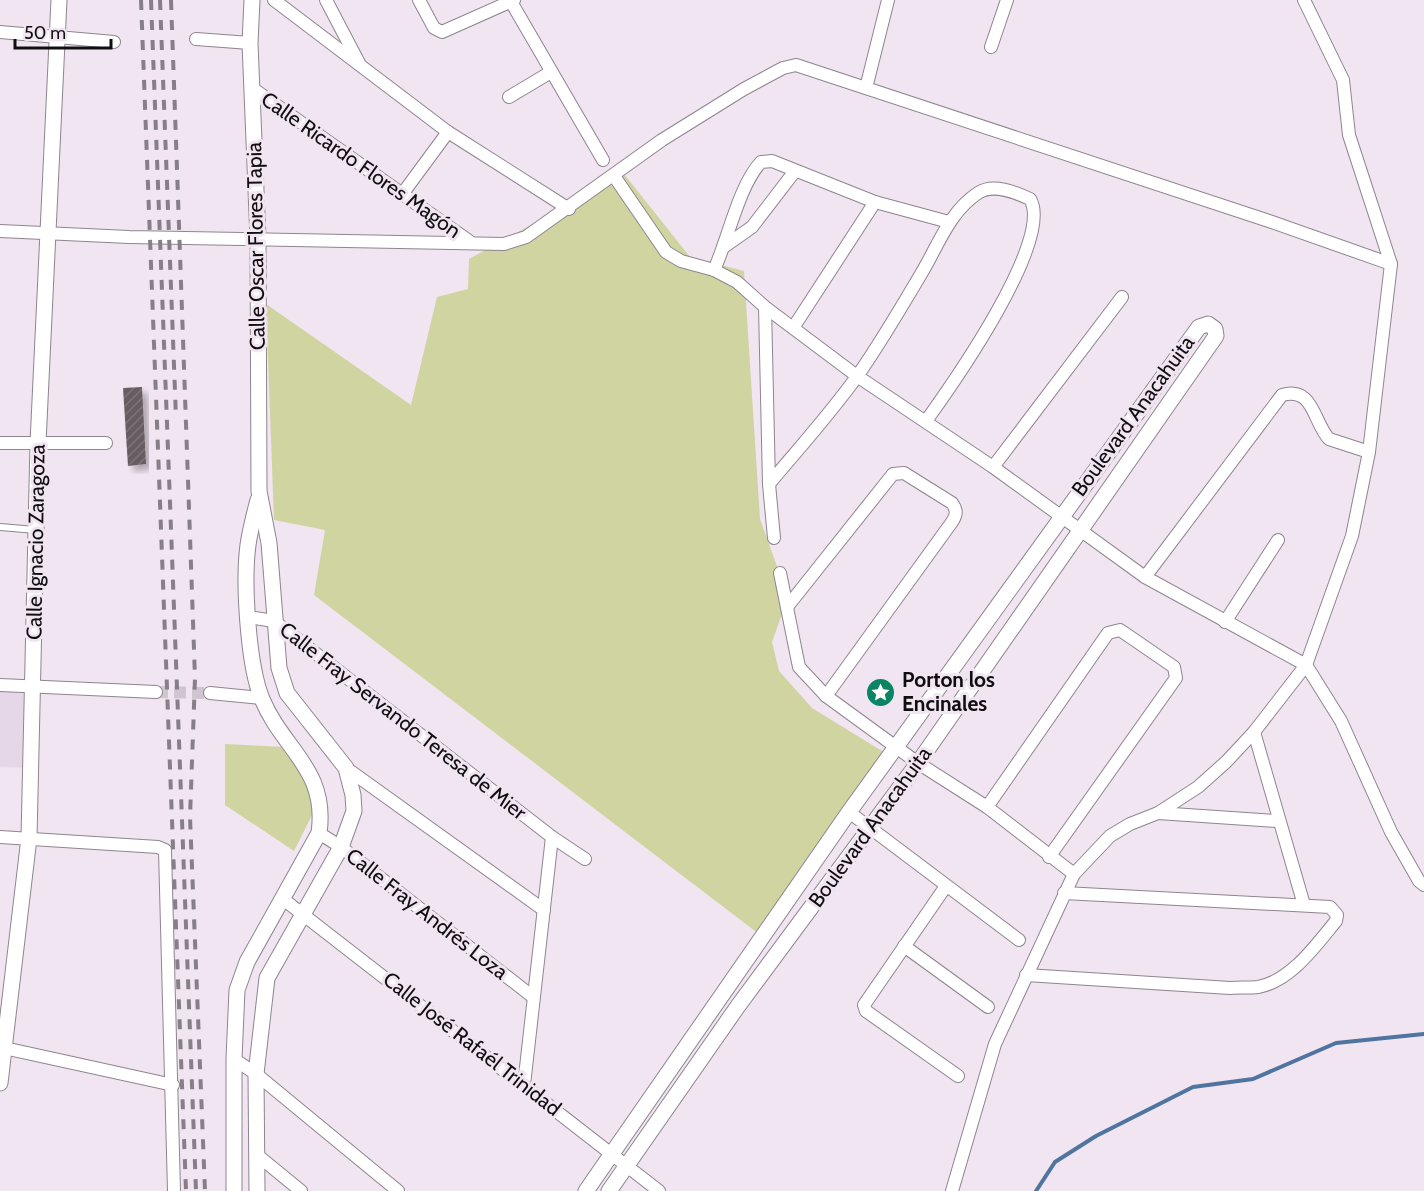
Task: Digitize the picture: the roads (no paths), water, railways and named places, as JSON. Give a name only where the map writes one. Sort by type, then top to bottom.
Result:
[{"type":"street","name":"Calle Ignacio Zaragoza","points":[[0,1083],[1,1048],[29,838],[38,443],[59,0]]},
{"type":"street","name":"Calle Oscar Flores Tapia","points":[[252,0],[250,43],[258,239],[260,491],[269,543],[279,668],[288,693],[346,768],[353,795],[354,811],[341,847],[267,978],[256,1074],[257,1191]]},
{"type":"street","points":[[274,0],[448,132],[569,209]]},
{"type":"street","points":[[326,0],[361,66]]},
{"type":"street","points":[[419,0],[434,28],[438,31],[448,31],[511,1],[603,160]]},
{"type":"street","points":[[866,88],[888,0]]},
{"type":"street","points":[[952,1191],[995,1044],[1074,874],[1110,836],[1130,824],[1158,813],[1198,787],[1254,732],[1306,665],[1352,536],[1369,452],[1391,264],[1349,135],[1343,80],[1304,0]]},
{"type":"street","points":[[991,46],[1002,1]]},
{"type":"street","points":[[0,32],[57,35],[114,42]]},
{"type":"street","points":[[196,39],[250,43]]},
{"type":"street","points":[[0,231],[47,231],[129,237],[470,241],[504,244],[515,242],[569,209],[671,135],[783,68],[796,66],[1269,221],[1391,264]]},
{"type":"street","points":[[509,98],[551,72]]},
{"type":"street","name":"Calle Ricardo Flores Magón","points":[[252,88],[470,241]]},
{"type":"street","points":[[403,194],[448,132]]},
{"type":"street","points":[[714,270],[754,170],[760,162],[772,161],[875,202],[949,222]]},
{"type":"street","points":[[725,246],[752,227],[795,171]]},
{"type":"street","points":[[614,176],[666,252],[681,261],[714,270],[737,282],[765,307],[857,376],[993,467],[1145,577],[1306,665],[1341,722],[1391,832],[1419,881],[1424,885]]},
{"type":"street","points":[[769,484],[857,376],[905,303],[949,222],[980,191],[993,189],[1012,191],[1030,199],[1034,206],[1032,231],[1012,283],[978,347],[926,421]]},
{"type":"street","points":[[793,328],[875,202]]},
{"type":"street","points":[[993,467],[1122,297]]},
{"type":"street","points":[[765,307],[769,484],[774,538]]},
{"type":"street","name":"Boulevard Anacahuita","points":[[586,1191],[723,998],[849,812],[1061,515],[1199,327],[1208,324],[1215,329],[1216,336],[1083,530],[918,763],[738,1006],[609,1191]]},
{"type":"street","points":[[1145,577],[1282,395],[1296,394],[1308,401],[1329,439],[1369,452]]},
{"type":"street","points":[[0,443],[106,443]]},
{"type":"street","points":[[787,607],[893,474],[904,473],[952,503],[956,515],[952,522],[826,696]]},
{"type":"street","name":"Calle Oscar Flores Tapia","points":[[234,1191],[234,1059],[237,990],[247,962],[319,833],[322,811],[318,790],[262,698],[252,656],[248,617],[248,546],[260,491]]},
{"type":"street","points":[[1225,622],[1278,540]]},
{"type":"street","points":[[780,573],[799,667],[826,696],[918,763],[987,807],[1074,874]]},
{"type":"street","name":"Calle Fray Servando Teresa de Mier","points":[[248,617],[274,621],[552,837],[585,859]]},
{"type":"street","points":[[987,807],[1108,633],[1120,630],[1174,667],[1176,678],[1049,857]]},
{"type":"street","points":[[0,685],[156,692]]},
{"type":"street","points":[[210,693],[262,698]]},
{"type":"street","points":[[1254,732],[1277,820],[1304,905]]},
{"type":"street","points":[[346,768],[544,910]]},
{"type":"street","points":[[849,812],[1018,940]]},
{"type":"street","points":[[1158,813],[1277,820]]},
{"type":"street","name":"Calle Fray Andrés Loza","points":[[319,833],[341,847],[533,997]]},
{"type":"street","points":[[0,837],[159,847],[166,852],[174,1191]]},
{"type":"street","points":[[524,1085],[552,837]]},
{"type":"street","points":[[946,886],[866,1000],[866,1011],[958,1076]]},
{"type":"street","points":[[1026,975],[1230,988],[1259,987],[1278,978],[1308,956],[1336,921],[1337,915],[1330,907],[1064,893]]},
{"type":"street","name":"Calle José Rafaél Trinidad","points":[[283,899],[612,1152],[659,1191]]},
{"type":"street","points":[[904,946],[987,1007]]},
{"type":"street","points":[[723,998],[738,1006]]},
{"type":"street","points":[[1,1048],[173,1085]]},
{"type":"street","points":[[234,1059],[256,1074],[398,1191]]},
{"type":"street","points":[[257,1155],[301,1191]]},
{"type":"lane","points":[[0,527],[36,530]]},
{"type":"waterway","points":[[1036,1191],[1055,1162],[1096,1136],[1193,1087],[1253,1079],[1336,1043],[1424,1034]]},
{"type":"tunnel","points":[[156,692],[210,693]]},
{"type":"railway","points":[[141,0],[186,1191]]},
{"type":"railway","points":[[151,0],[196,1191]]},
{"type":"railway","points":[[160,0],[176,418]]},
{"type":"railway","points":[[171,0],[195,678],[190,817],[205,1191]]},
{"type":"place","name":"Porton los Encinales","points":[[881,692]]}]
